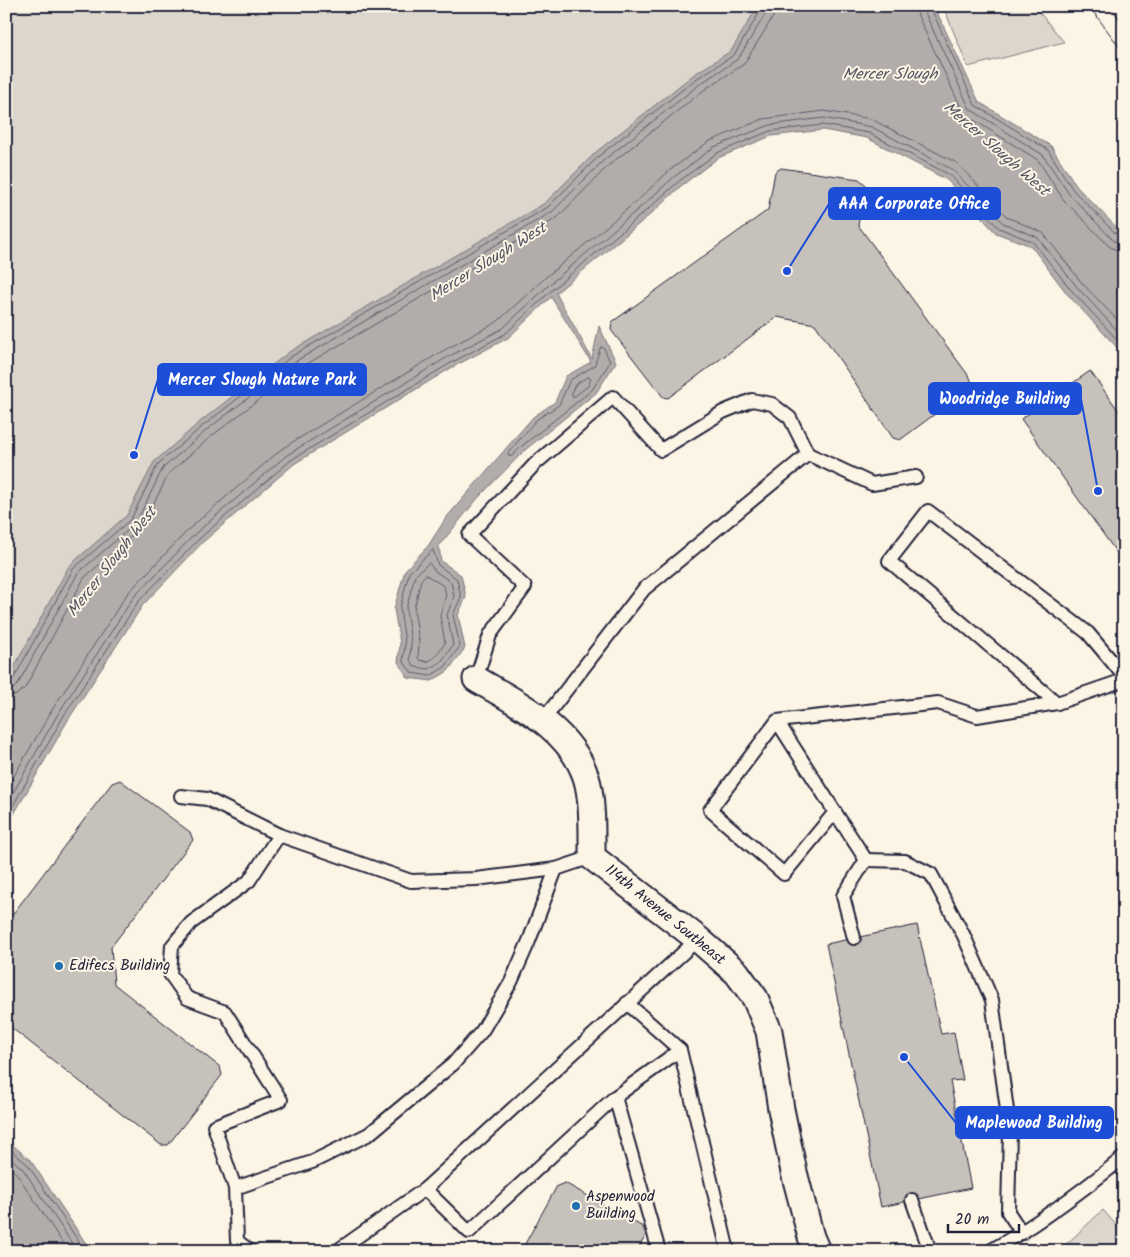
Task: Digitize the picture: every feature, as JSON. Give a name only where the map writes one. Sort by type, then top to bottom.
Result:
[{"type":"street","name":"114th Avenue Southeast","points":[[476,679],[543,720],[570,747],[586,777],[591,814],[592,857],[698,939],[737,973],[755,998],[769,1031],[794,1172],[811,1237],[817,1251]]},
{"type":"lane","points":[[476,679],[490,635],[525,587],[469,535],[535,464],[613,397],[661,450],[723,412],[752,400],[772,404],[790,418],[808,454],[872,484],[916,477]]},
{"type":"lane","points":[[543,720],[644,589],[808,454]]},
{"type":"lane","points":[[835,812],[784,874],[710,810],[777,721],[938,703],[977,716],[1057,702],[1124,678],[1088,633],[928,512],[889,561],[1057,702]]},
{"type":"lane","points":[[777,721],[866,860]]},
{"type":"lane","points":[[181,796],[207,799],[279,835],[411,880],[476,879],[556,869],[592,857]]},
{"type":"lane","points":[[250,1251],[237,1241],[235,1188],[214,1126],[281,1100],[225,1012],[187,998],[170,974],[172,946],[191,923],[249,881],[279,835]]},
{"type":"lane","points":[[854,938],[843,896],[866,860]]},
{"type":"lane","points":[[866,860],[905,860],[931,874],[964,936],[992,1000],[1010,1132],[1008,1212],[1022,1233]]},
{"type":"lane","points":[[235,1188],[312,1162],[369,1134],[453,1064],[482,1031],[511,982],[529,941],[556,869]]},
{"type":"lane","points":[[337,1251],[425,1189],[698,939]]},
{"type":"lane","points":[[627,1003],[680,1050],[728,1251]]},
{"type":"lane","points":[[425,1189],[469,1232],[615,1097],[680,1050]]},
{"type":"lane","points":[[615,1097],[659,1251]]},
{"type":"lane","points":[[990,1251],[1022,1233],[1124,1157]]},
{"type":"lane","points":[[912,1200],[930,1251]]},
{"type":"shaded area","points":[[6,6],[821,6],[134,549],[6,746]]},
{"type":"shaded area","points":[[943,6],[1034,6],[1064,42],[968,67]]},
{"type":"shaded area","points":[[1103,1210],[1124,1234],[1124,1251],[1059,1251]]},
{"type":"water","name":"Mercer Slough","points":[[758,6],[934,6],[979,102],[1051,146],[1077,187],[1124,235],[1124,355],[1068,295],[1031,246],[996,233],[947,180],[867,138],[823,130],[771,136],[718,158],[681,186],[651,214],[556,293],[592,359],[599,326],[616,362],[596,393],[525,450],[478,498],[439,546],[441,561],[461,575],[466,597],[458,615],[465,648],[448,671],[432,681],[408,678],[398,662],[400,643],[394,609],[405,570],[428,546],[446,518],[533,417],[555,402],[566,376],[591,362],[551,297],[508,338],[451,368],[294,464],[203,542],[143,605],[68,720],[6,828],[6,682],[69,566],[127,515],[154,462],[201,421],[289,352],[545,203],[596,152],[693,75],[731,51]]},
{"type":"water","points":[[6,1139],[31,1161],[91,1251],[9,1251],[6,1247]]},
{"type":"building","points":[[781,168],[859,179],[866,185],[858,225],[971,379],[970,388],[900,440],[893,438],[815,324],[777,317],[668,398],[663,397],[611,330],[612,322],[768,210],[775,172]]},
{"type":"building","points":[[1090,371],[1124,418],[1124,563],[1021,419]]},
{"type":"building","name":"Edifecs Building","points":[[120,780],[190,832],[193,840],[111,947],[114,984],[220,1067],[222,1075],[168,1145],[161,1145],[9,1026],[6,1027],[6,923],[112,783]]},
{"type":"building","points":[[917,925],[941,1034],[954,1032],[963,1080],[950,1081],[971,1188],[881,1207],[826,944]]},
{"type":"building","name":"Aspenwood Building","points":[[565,1183],[643,1227],[646,1235],[637,1251],[521,1251],[557,1186]]},
{"type":"tram line","points":[[1089,6],[1124,53]]},
{"type":"tram line","points":[[1110,6],[1124,25]]},
{"type":"place","name":"AAA Corporate Office","points":[[787,271]]},
{"type":"place","name":"Mercer Slough Nature Park","points":[[134,455]]},
{"type":"place","name":"Woodridge Building","points":[[1098,491]]},
{"type":"place","name":"Edifecs Building","points":[[59,966]]},
{"type":"place","name":"Maplewood Building","points":[[904,1057]]},
{"type":"place","name":"Aspenwood Building","points":[[576,1206]]},
{"type":"water label","name":"Mercer Slough West","points":[[996,149]]},
{"type":"water label","name":"Mercer Slough West","points":[[488,262]]},
{"type":"water label","name":"Mercer Slough West","points":[[112,562]]}]
